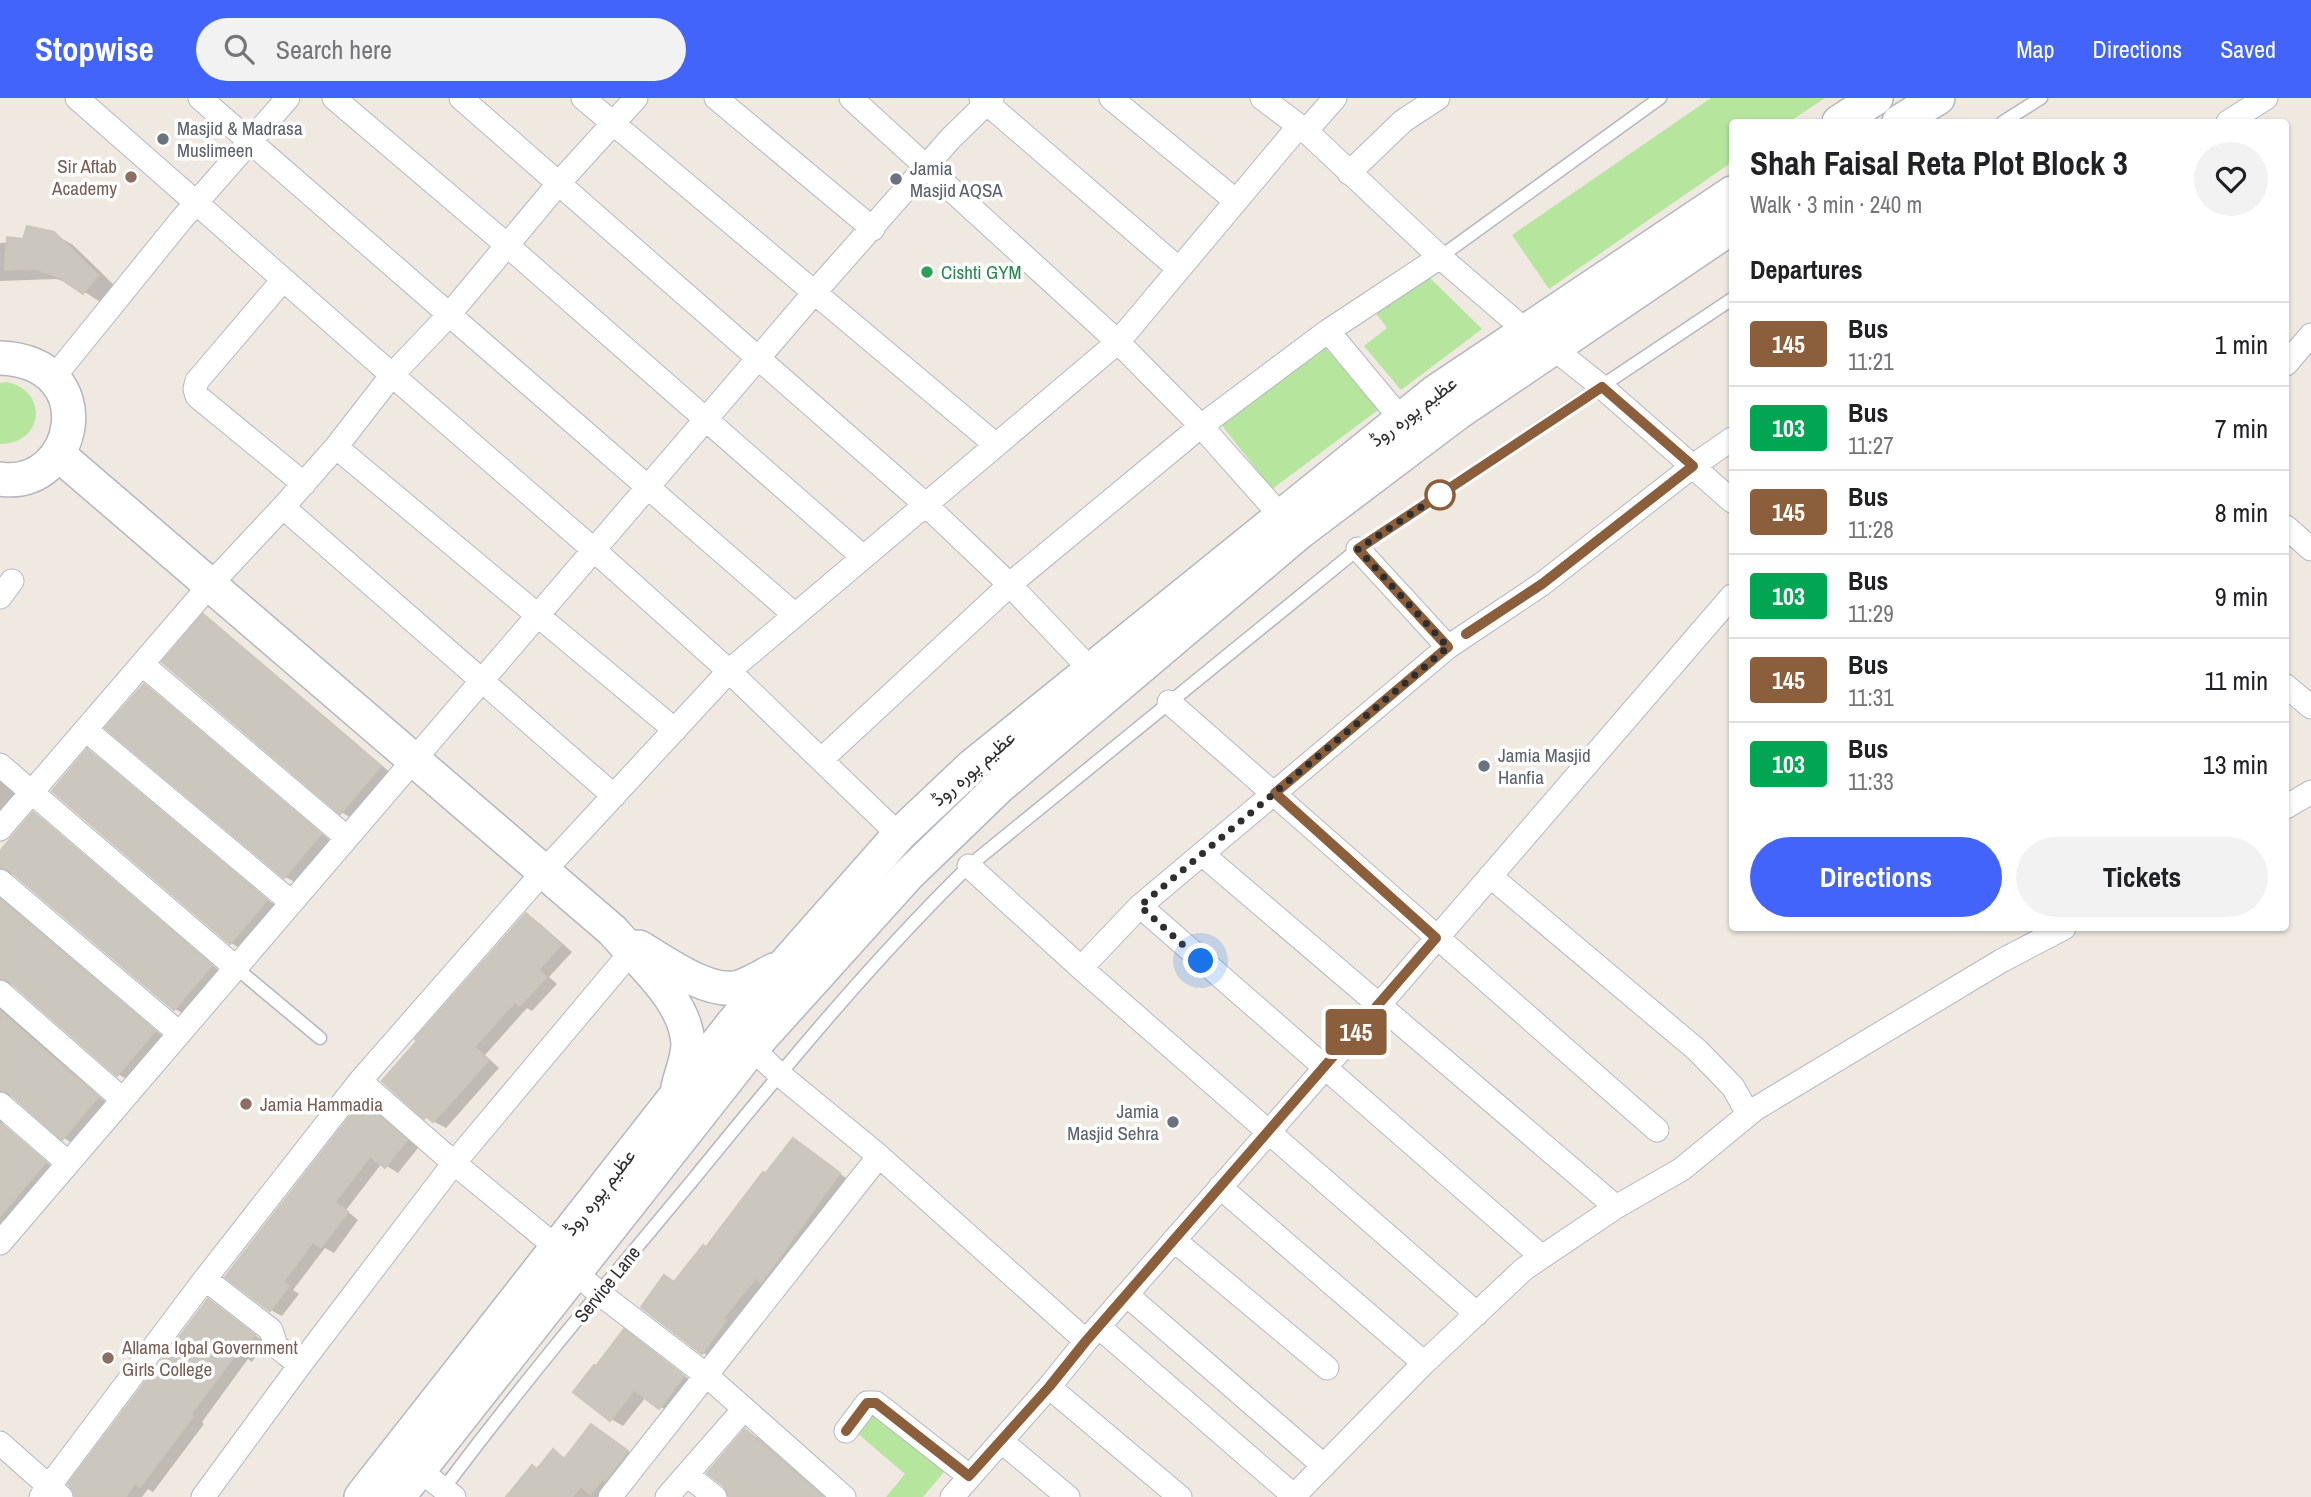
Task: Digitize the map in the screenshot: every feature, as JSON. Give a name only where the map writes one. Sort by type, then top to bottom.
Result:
[{"type":"main road","points":[[1844,119],[1875,98]]},
{"type":"main road","points":[[1904,119],[1938,98]]},
{"type":"main road","name":"عظیم پورہ روڈ","points":[[361,1497],[751,1048],[908,875],[999,787],[1300,533],[1459,412],[1539,339],[1729,196]]},
{"type":"main road","name":"عظیم پورہ روڈ","points":[[398,1497],[439,1488],[556,1271],[677,1093],[782,966],[899,835],[972,766],[1435,392],[1539,339],[1729,229]]},
{"type":"main road","points":[[0,358],[20,359],[38,365],[54,377],[65,395],[69,415],[67,436],[58,454],[43,469],[25,477],[0,479]]},
{"type":"main road","points":[[58,454],[627,943],[663,988],[685,1022],[688,1047],[677,1093]]},
{"type":"main road","points":[[627,943],[714,986],[734,988],[782,966]]},
{"type":"street","points":[[77,98],[729,671],[899,835]]},
{"type":"street","points":[[200,98],[795,615]]},
{"type":"street","points":[[54,377],[195,203],[288,98]]},
{"type":"street","points":[[334,98],[508,246],[863,558]]},
{"type":"street","points":[[461,98],[926,505],[1010,585],[1091,670]]},
{"type":"street","points":[[583,98],[996,445]]},
{"type":"street","points":[[0,829],[210,585],[304,484],[392,375],[448,316],[559,183],[636,98]]},
{"type":"street","points":[[716,98],[873,229]]},
{"type":"street","points":[[851,98],[1118,342],[1201,426],[1280,516]]},
{"type":"street","points":[[1111,98],[1236,201]]},
{"type":"street","points":[[1262,98],[1303,128],[1440,257],[1602,387],[1729,498]]},
{"type":"street","points":[[0,1443],[50,1493],[205,1279],[360,1081],[544,871],[729,671],[1118,342],[1236,201],[1303,128],[1335,98]]},
{"type":"street","points":[[1349,173],[1403,121],[1438,98]]},
{"type":"street","points":[[2233,119],[2266,98]]},
{"type":"street","points":[[5,1227],[68,1163],[814,293],[987,100],[1179,269]]},
{"type":"street","points":[[822,758],[1010,585],[1201,426],[1328,331],[1440,257]]},
{"type":"street","points":[[283,280],[197,381],[195,389],[197,396],[304,484]]},
{"type":"street","points":[[1328,331],[1401,419]]},
{"type":"street","points":[[2289,361],[2311,335]]},
{"type":"street","points":[[1081,968],[1140,906],[1448,647],[1542,584],[1729,441]]},
{"type":"street","points":[[336,447],[675,730]]},
{"type":"street","points":[[283,507],[614,796]]},
{"type":"street","points":[[2289,530],[2311,549]]},
{"type":"street","points":[[1358,549],[1448,647]]},
{"type":"street","points":[[846,1431],[867,1403],[876,1403],[961,1490],[1729,599]]},
{"type":"street","points":[[142,664],[346,837]]},
{"type":"street","points":[[2289,689],[2311,707]]},
{"type":"street","points":[[1169,702],[1657,1130]]},
{"type":"street","points":[[86,730],[290,902]]},
{"type":"street","points":[[0,765],[235,967]]},
{"type":"street","points":[[2289,805],[2311,792]]},
{"type":"street","points":[[1202,854],[1616,1207]]},
{"type":"street","points":[[969,866],[1081,968],[1476,1314]]},
{"type":"street","points":[[1490,876],[1697,1050],[1733,1087],[1748,1114]]},
{"type":"street","points":[[0,881],[179,1033]]},
{"type":"street","points":[[1140,906],[1542,1257]]},
{"type":"street","points":[[751,1048],[1093,1334],[1294,1496],[1424,1363],[1524,1269],[1616,1207],[1682,1169],[1748,1114],[2001,961],[2058,931]]},
{"type":"street","points":[[203,1497],[454,1163],[627,943]]},
{"type":"street","points":[[0,992],[122,1099]]},
{"type":"street","points":[[360,1081],[454,1163],[556,1271],[599,1293],[706,1375],[844,1497]]},
{"type":"street","points":[[0,1104],[68,1163]]},
{"type":"street","points":[[610,1497],[880,1156]]},
{"type":"street","points":[[1220,1187],[1424,1363]]},
{"type":"street","points":[[1174,1240],[1327,1368]]},
{"type":"street","points":[[205,1279],[271,1330],[276,1346],[300,1365]]},
{"type":"street","points":[[1127,1295],[1324,1466]]},
{"type":"street","points":[[1049,1387],[1180,1497]]},
{"type":"street","points":[[667,1497],[744,1409]]},
{"type":"street","points":[[1001,1441],[1068,1497]]},
{"type":"street","points":[[687,1475],[715,1497]]},
{"type":"lane","points":[[1440,257],[1660,98]]},
{"type":"lane","points":[[2008,119],[2041,98]]},
{"type":"lane","name":"Service Lane","points":[[439,1488],[779,1074],[916,918],[969,866],[1358,549],[1729,301]]},
{"type":"lane","points":[[235,967],[320,1038]]},
{"type":"green space","points":[[1711,98],[1825,98],[1794,119],[1729,119],[1729,164],[1549,289],[1512,235]]},
{"type":"green space","points":[[1426,274],[1482,329],[1401,390],[1364,346],[1387,328],[1374,311]]},
{"type":"green space","points":[[1322,344],[1378,410],[1272,489],[1220,423]]},
{"type":"green space","points":[[7,382],[21,387],[30,395],[36,416],[33,427],[26,436],[15,442],[0,444],[0,383]]},
{"type":"green space","points":[[871,1412],[944,1472],[923,1497],[886,1497],[905,1474],[856,1432]]},
{"type":"building","points":[[27,226],[54,232],[98,275],[83,294],[58,277],[36,269],[5,270],[7,237],[23,239]]},
{"type":"building","points":[[203,614],[381,766],[340,814],[162,662]]},
{"type":"building","points":[[144,684],[321,834],[284,878],[105,728]]},
{"type":"building","points":[[87,749],[267,900],[230,944],[52,791]]},
{"type":"building","points":[[33,812],[212,965],[174,1010],[9,870],[0,867],[0,851]]},
{"type":"building","points":[[0,899],[155,1031],[117,1076],[9,981],[0,978]]},
{"type":"building","points":[[526,913],[561,945],[538,970],[546,977],[520,1006],[515,1002],[474,1047],[489,1060],[433,1122],[426,1116],[424,1119],[382,1081],[417,1041],[415,1039]]},
{"type":"building","points":[[0,1011],[98,1097],[62,1140],[9,1093],[0,1090]]},
{"type":"building","points":[[362,1101],[407,1140],[385,1168],[370,1156],[335,1202],[348,1212],[321,1247],[313,1242],[283,1282],[289,1286],[270,1311],[225,1277]]},
{"type":"building","points":[[0,1123],[46,1162],[0,1216]]},
{"type":"building","points":[[793,1138],[840,1173],[761,1283],[756,1278],[723,1318],[726,1320],[702,1354],[641,1307],[664,1275],[674,1282],[703,1245],[706,1247],[763,1172],[765,1174]]},
{"type":"building","points":[[208,1299],[255,1335],[239,1356],[236,1354],[140,1487],[135,1483],[126,1497],[75,1497],[68,1484]]},
{"type":"building","points":[[624,1329],[684,1376],[659,1409],[634,1390],[610,1421],[573,1392]]},
{"type":"building","points":[[591,1424],[628,1451],[605,1481],[603,1479],[590,1494],[581,1486],[572,1497],[506,1497],[532,1465],[537,1469],[553,1449],[564,1459]]},
{"type":"building","points":[[745,1429],[823,1497],[729,1497],[724,1486],[707,1473]]},
{"type":"bus line","name":"145","points":[[846,1431],[867,1403],[876,1403],[969,1476],[1436,938],[1275,793],[1448,647],[1358,549],[1602,387],[1693,466],[1542,584],[1466,634]]},
{"type":"place","name":"Masjid & Madrasa Muslimeen","points":[[163,139]]},
{"type":"place","name":"Sir Aftab Academy","points":[[131,177]]},
{"type":"place","name":"Jamia Masjid AQSA","points":[[896,179]]},
{"type":"place","name":"Cishti GYM","points":[[927,272]]},
{"type":"place","name":"Jamia Masjid Hanfia","points":[[1484,766]]},
{"type":"place","name":"Jamia Hammadia","points":[[246,1104]]},
{"type":"place","name":"Jamia Masjid Sehra","points":[[1173,1122]]},
{"type":"place","name":"Allama Iqbal Government Girls College","points":[[108,1358]]},
{"type":"route","points":[[1201,961],[1140,906],[1448,647],[1358,549],[1447,490],[1440,495]]}]
